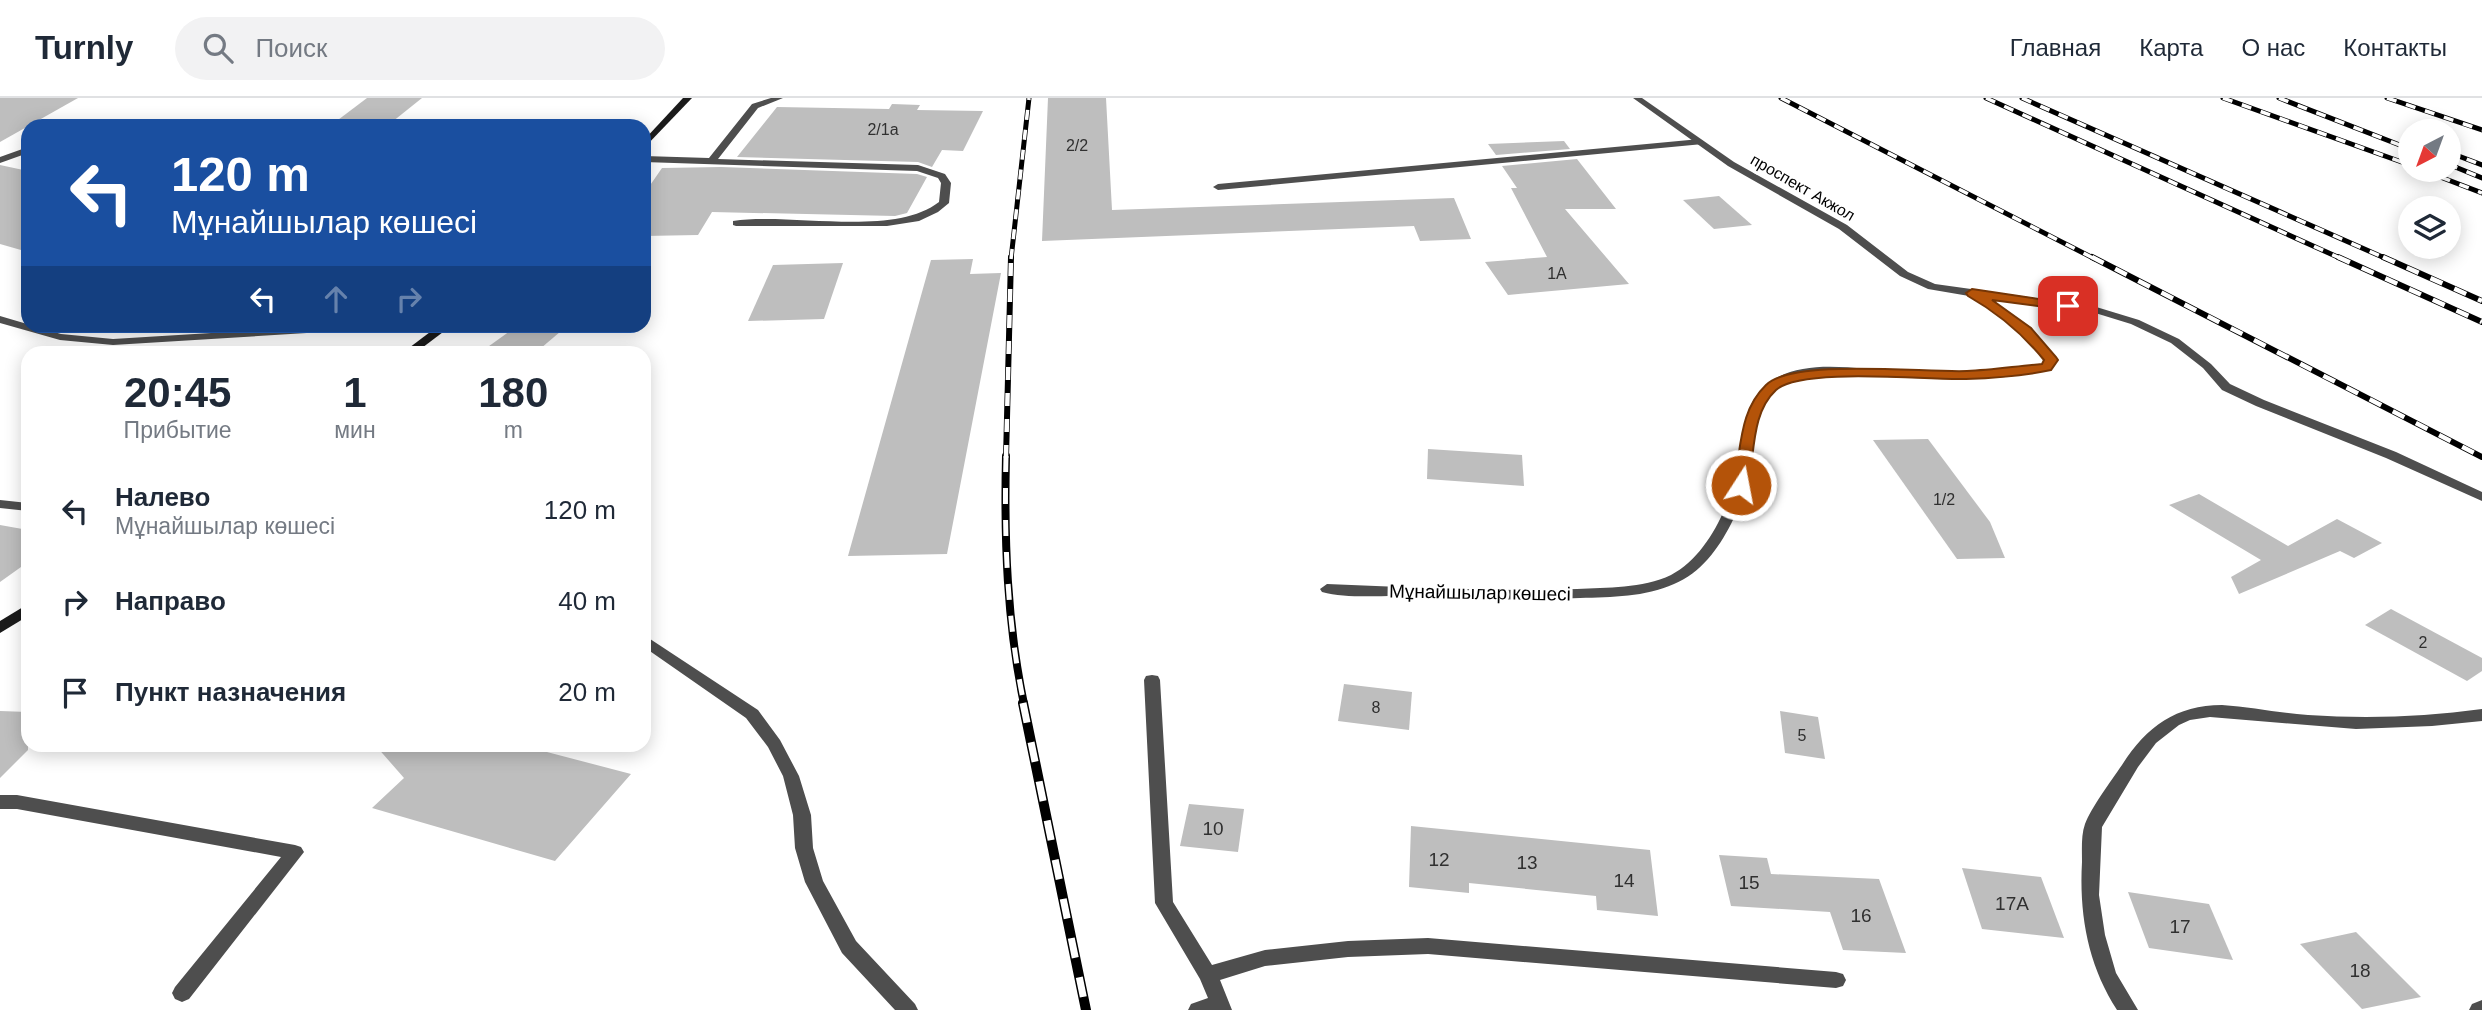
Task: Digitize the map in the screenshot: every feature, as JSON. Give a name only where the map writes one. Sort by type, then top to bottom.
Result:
[{"type":"main road","points":[[651,138],[688,98]]},
{"type":"main road","points":[[417,346],[435,333]]},
{"type":"main road","points":[[0,628],[21,614]]},
{"type":"street","points":[[713,159],[755,106],[779,98]]},
{"type":"street","name":"проспект Акжол","points":[[1637,98],[1757,179],[1843,227],[1904,274],[1932,287],[1972,293],[1996,307]]},
{"type":"street","points":[[1218,187],[1700,142]]},
{"type":"street","points":[[0,160],[21,152]]},
{"type":"street","points":[[651,159],[918,168],[942,176],[946,183],[944,203],[935,211],[916,219],[887,223],[736,223]]},
{"type":"street","points":[[1972,293],[2093,309],[2135,322],[2175,341],[2207,366],[2226,387],[2391,455],[2482,497]]},
{"type":"street","name":"Мұнайшылар көшесі","points":[[1327,589],[1529,596],[1647,589],[1681,576],[1706,551],[1728,520],[1747,458],[1749,424],[1757,404],[1772,386],[1785,378],[1808,374],[1966,375],[2046,368],[2051,360],[2043,350],[2026,331],[1996,307]]},
{"type":"street","points":[[0,319],[21,325]]},
{"type":"street","points":[[47,333],[60,337],[113,342],[253,333]]},
{"type":"street","points":[[0,504],[21,506]]},
{"type":"street","points":[[651,645],[752,714],[774,744],[791,776],[802,815],[804,848],[814,882],[849,947],[908,1010]]},
{"type":"street","points":[[1152,680],[1164,903],[1208,975],[1212,1008]]},
{"type":"street","points":[[2128,1010],[2119,998],[2097,948],[2088,892],[2094,825],[2136,757],[2158,732],[2185,715],[2224,709],[2281,718],[2376,722],[2441,721],[2482,715]]},
{"type":"street","points":[[0,802],[17,802],[295,852],[182,993]]},
{"type":"street","points":[[1208,975],[1265,958],[1348,949],[1428,946],[1836,980]]},
{"type":"building","points":[[0,98],[78,98],[41,119],[21,119],[21,130],[0,142]]},
{"type":"building","points":[[367,98],[422,98],[396,119],[339,119]]},
{"type":"building","points":[[1048,98],[1106,98],[1112,210],[1454,198],[1471,239],[1420,241],[1414,226],[1042,241]]},
{"type":"building","points":[[892,104],[920,105],[917,110],[983,111],[963,151],[942,150],[932,167],[918,162],[737,157],[777,107],[889,109]]},
{"type":"building","points":[[1564,141],[1570,149],[1496,155],[1488,144]]},
{"type":"building","points":[[1577,159],[1616,209],[1565,209],[1629,284],[1508,295],[1485,262],[1547,257],[1511,188],[1517,188],[1502,166]]},
{"type":"building","points":[[0,165],[21,170],[21,250],[0,244]]},
{"type":"building","points":[[721,167],[917,174],[927,177],[907,213],[895,216],[712,212],[698,235],[651,236],[651,184],[662,168]]},
{"type":"building","points":[[1719,196],[1752,225],[1714,229],[1683,200]]},
{"type":"building","points":[[973,259],[970,274],[1001,273],[947,554],[848,556],[931,260]]},
{"type":"building","points":[[843,263],[824,319],[748,321],[773,265]]},
{"type":"building","points":[[507,333],[559,333],[543,346],[489,346]]},
{"type":"building","points":[[1928,439],[1990,522],[2005,558],[1957,559],[1873,440]]},
{"type":"building","points":[[1428,449],[1522,455],[1524,486],[1427,479]]},
{"type":"building","points":[[2199,494],[2288,546],[2337,519],[2382,543],[2354,558],[2340,551],[2239,594],[2231,577],[2261,560],[2169,505]]},
{"type":"building","points":[[0,525],[21,529],[21,567],[0,582]]},
{"type":"building","points":[[2391,609],[2482,658],[2482,671],[2467,681],[2365,625]]},
{"type":"building","points":[[1344,684],[1412,692],[1409,730],[1338,721]]},
{"type":"building","points":[[0,711],[21,712],[21,752],[26,752],[0,778]]},
{"type":"building","points":[[1780,711],[1818,717],[1825,759],[1785,753]]},
{"type":"building","points":[[381,752],[547,752],[631,774],[555,861],[372,808],[404,778]]},
{"type":"building","points":[[1189,804],[1244,809],[1238,852],[1180,846]]},
{"type":"building","points":[[1411,826],[1650,850],[1658,916],[1597,910],[1596,896],[1469,883],[1469,893],[1409,887]]},
{"type":"building","points":[[1719,855],[1767,858],[1771,874],[1879,879],[1906,953],[1843,950],[1830,912],[1731,906]]},
{"type":"building","points":[[1962,868],[2041,877],[2064,938],[1982,929]]},
{"type":"building","points":[[2128,892],[2209,904],[2233,960],[2149,948]]},
{"type":"building","points":[[2356,932],[2421,997],[2362,1009],[2300,944]]},
{"type":"railway","points":[[1011,259],[1029,98]]},
{"type":"railway","points":[[1781,98],[2095,259]]},
{"type":"railway","points":[[1986,98],[2342,259]]},
{"type":"railway","points":[[2022,98],[2387,259]]},
{"type":"railway","points":[[2223,98],[2398,161]]},
{"type":"railway","points":[[2279,98],[2398,144]]},
{"type":"railway","points":[[2387,98],[2482,130]]},
{"type":"railway","points":[[2461,157],[2482,165]]},
{"type":"railway","points":[[2461,169],[2482,178]]},
{"type":"railway","points":[[2453,182],[2482,193]]},
{"type":"railway","points":[[1006,458],[1011,257]]},
{"type":"railway","points":[[2092,257],[2482,457]]},
{"type":"railway","points":[[2338,257],[2482,322]]},
{"type":"railway","points":[[2383,257],[2482,301]]},
{"type":"railway","points":[[1006,458],[1008,581],[1024,704]]},
{"type":"railway","points":[[1023,703],[1086,1010]]},
{"type":"route","points":[[1741,485],[1747,458],[1749,424],[1757,404],[1772,386],[1785,378],[1843,373],[1966,375],[2046,368],[2051,360],[2026,331],[1996,307],[1972,293],[2068,306]]}]
